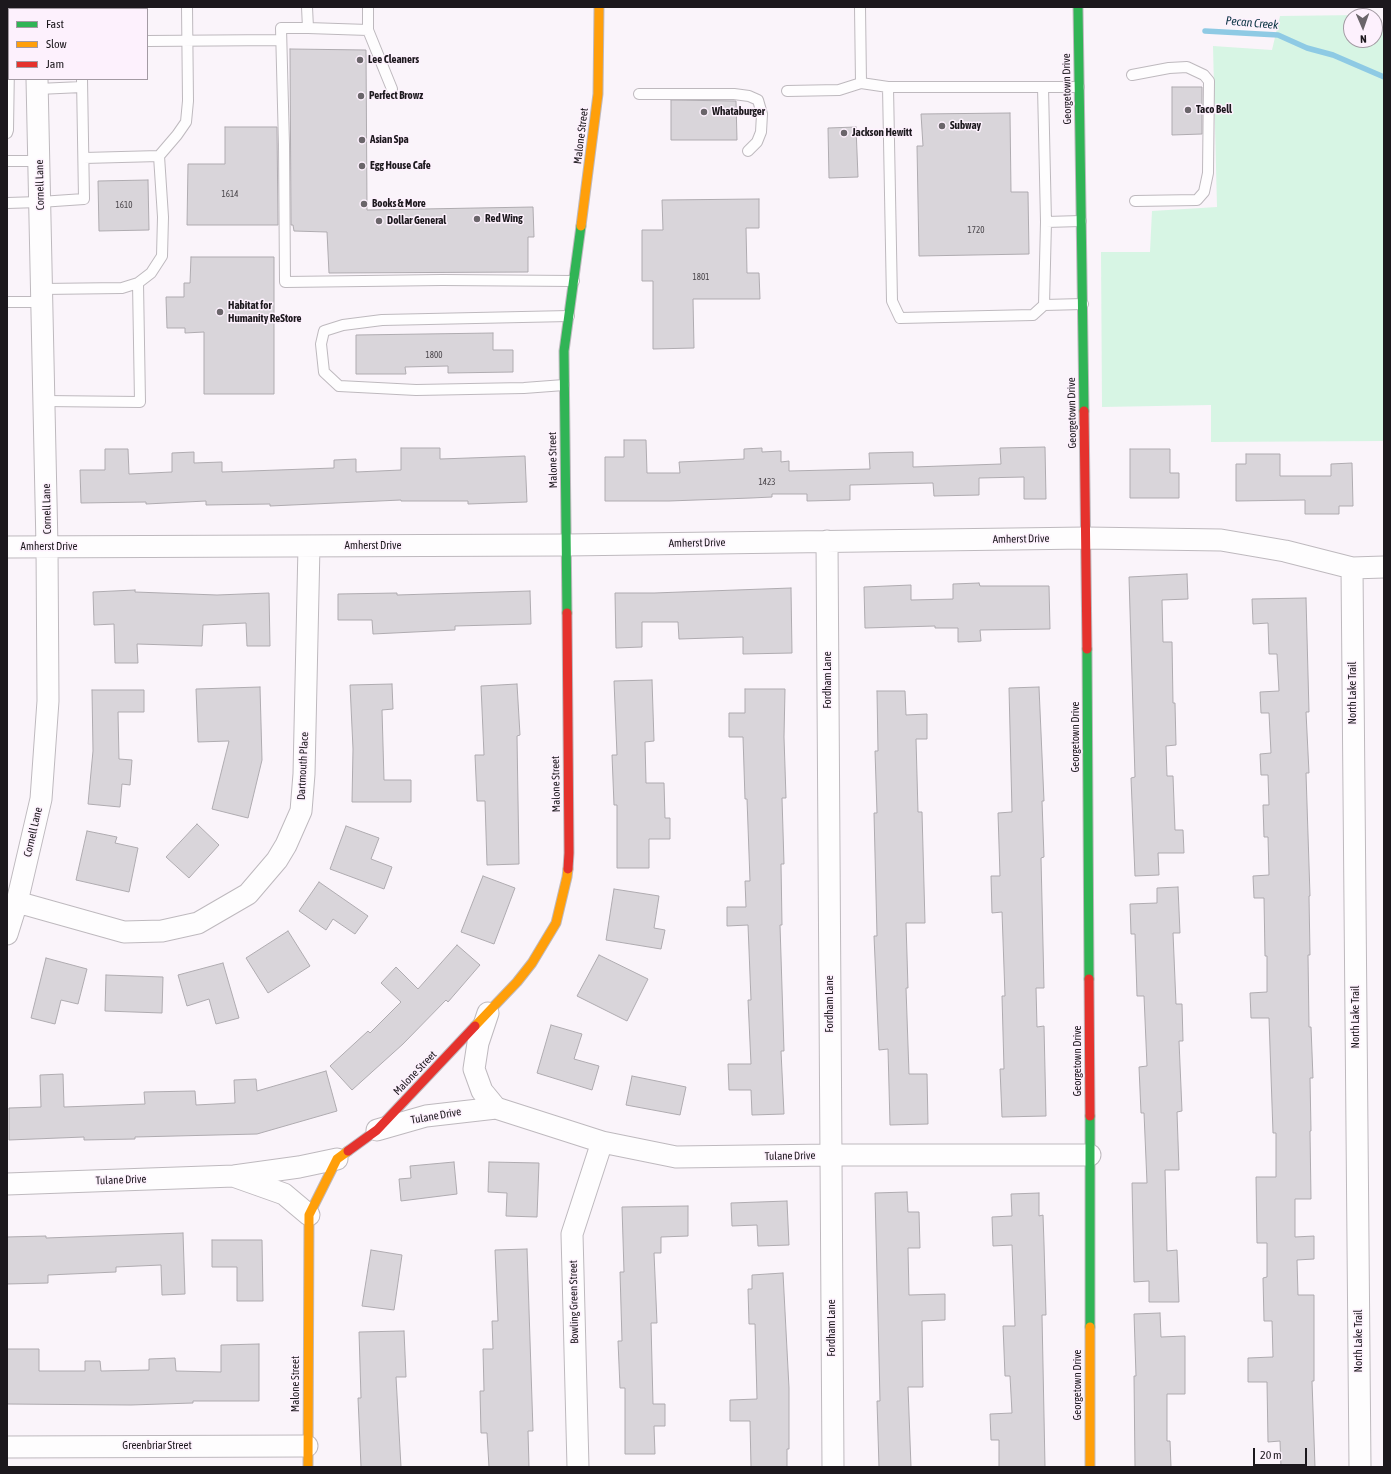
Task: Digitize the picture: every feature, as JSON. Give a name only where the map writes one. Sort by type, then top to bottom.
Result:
[{"type":"street","name":"Malone Street","points":[[308,1467],[309,1215],[337,1159],[377,1130],[517,982],[544,944],[556,923],[567,877],[569,845],[564,351],[598,94],[599,7]]},
{"type":"street","name":"Georgetown Drive","points":[[1078,7],[1086,538],[1090,1155],[1090,1467]]},
{"type":"street","name":"Cornell Lane","points":[[7,934],[17,902],[41,799],[48,701],[47,547],[37,84]]},
{"type":"street","name":"Amherst Drive","points":[[7,547],[566,544],[1086,538],[1221,540],[1285,551],[1352,568],[1384,567]]},
{"type":"street","name":"Fordham Lane","points":[[827,541],[832,1467]]},
{"type":"street","name":"Dartmouth Place","points":[[17,902],[124,932],[162,930],[198,923],[248,894],[277,860],[301,811],[304,774],[309,546]]},
{"type":"street","name":"North Lake Trail","points":[[1352,568],[1360,1467]]},
{"type":"street","points":[[488,1014],[478,1043],[474,1069],[482,1091],[496,1108]]},
{"type":"street","name":"Tulane Drive","points":[[377,1130],[426,1116],[496,1108],[602,1142],[676,1158],[831,1155],[1090,1155]]},
{"type":"street","name":"Bowling Green Street","points":[[578,1467],[572,1234],[602,1142]]},
{"type":"street","name":"Tulane Drive","points":[[7,1184],[234,1176],[299,1167],[337,1159]]},
{"type":"street","name":"Tulane Drive","points":[[234,1176],[284,1194],[309,1215]]},
{"type":"street","name":"Greenbriar Street","points":[[7,1447],[308,1446]]},
{"type":"lane","points":[[84,158],[158,156],[177,135],[186,122],[188,101],[188,7]]},
{"type":"lane","points":[[307,7],[308,28]]},
{"type":"lane","points":[[368,7],[368,30],[392,90]]},
{"type":"lane","points":[[860,7],[861,83]]},
{"type":"lane","points":[[368,30],[281,28],[285,282],[442,280],[574,281]]},
{"type":"lane","points":[[148,40],[281,40]]},
{"type":"lane","points":[[1132,74],[1169,68],[1187,68],[1204,75],[1209,81],[1208,174],[1204,192],[1197,200],[1135,201]]},
{"type":"lane","points":[[7,133],[9,80]]},
{"type":"lane","points":[[7,203],[84,199],[82,83],[37,84]]},
{"type":"lane","points":[[787,90],[839,90],[861,83],[888,87],[1079,87]]},
{"type":"lane","points":[[888,87],[892,301],[900,318],[1033,315],[1044,305],[1083,304]]},
{"type":"lane","points":[[1043,87],[1046,222],[1044,305]]},
{"type":"lane","points":[[639,94],[734,94],[749,96],[758,100],[762,114],[761,132],[757,142],[748,151]]},
{"type":"lane","points":[[7,302],[42,295],[122,288],[138,283],[151,273],[162,256],[163,217],[158,156]]},
{"type":"lane","points":[[7,161],[39,161]]},
{"type":"lane","points":[[1046,222],[1081,221]]},
{"type":"lane","points":[[44,401],[140,402],[138,283]]},
{"type":"lane","points":[[564,385],[524,388],[416,390],[339,386],[324,372],[321,344],[324,331],[343,325],[382,320],[569,316]]},
{"type":"green space","points":[[1343,15],[1343,48],[1383,48],[1384,28],[1384,441],[1211,442],[1211,405],[1102,407],[1101,252],[1150,252],[1152,211],[1217,207],[1213,46],[1272,50],[1280,16]]},
{"type":"building","points":[[290,49],[366,50],[367,210],[533,207],[534,237],[528,237],[528,272],[329,273],[327,232],[294,231],[293,225],[291,225]]},
{"type":"building","name":"Taco Bell","points":[[1172,87],[1202,87],[1202,134],[1172,135]]},
{"type":"building","name":"Whataburger","points":[[671,100],[736,101],[737,140],[671,140]]},
{"type":"building","points":[[1010,113],[1011,192],[1028,192],[1029,254],[919,256],[917,146],[923,146],[921,114]]},
{"type":"building","points":[[225,127],[277,127],[278,225],[187,225],[188,164],[225,164]]},
{"type":"building","points":[[856,127],[858,177],[829,178],[828,128]]},
{"type":"building","points":[[148,180],[149,230],[99,231],[98,181]]},
{"type":"building","points":[[759,199],[759,228],[746,228],[747,273],[759,273],[760,299],[693,299],[694,348],[653,349],[653,281],[642,281],[642,230],[663,230],[662,200]]},
{"type":"building","name":"Habitat for Humanity ReStore","points":[[191,257],[274,257],[274,394],[204,394],[204,332],[185,333],[185,328],[167,328],[166,297],[184,297],[184,283],[190,283]]},
{"type":"building","points":[[493,333],[493,350],[513,350],[513,372],[448,373],[448,366],[405,367],[406,374],[356,374],[356,335]]},
{"type":"building","points":[[624,440],[646,440],[647,473],[680,473],[679,462],[744,459],[744,449],[762,448],[762,452],[781,451],[781,462],[789,461],[789,471],[870,469],[869,453],[913,452],[913,467],[1001,464],[1000,448],[1045,447],[1046,499],[1024,499],[1024,477],[979,478],[979,495],[934,496],[933,483],[850,485],[850,500],[807,501],[807,494],[772,494],[772,497],[751,498],[669,501],[605,501],[605,457],[624,457]]},
{"type":"building","points":[[401,448],[440,448],[440,459],[525,456],[527,502],[468,504],[468,501],[401,500],[270,506],[270,504],[206,505],[206,501],[146,504],[146,502],[81,503],[80,470],[105,470],[105,449],[128,449],[129,474],[172,472],[172,453],[194,452],[194,463],[222,462],[222,472],[334,468],[334,460],[356,459],[356,472],[401,470]]},
{"type":"building","points":[[1130,449],[1170,449],[1170,473],[1179,473],[1179,498],[1130,498]]},
{"type":"building","points":[[1246,454],[1280,454],[1280,476],[1331,476],[1331,464],[1352,463],[1353,506],[1339,506],[1339,514],[1305,514],[1305,500],[1236,501],[1236,464],[1246,464]]},
{"type":"building","points":[[1187,574],[1188,599],[1162,600],[1163,642],[1172,642],[1173,703],[1175,703],[1176,745],[1166,746],[1167,776],[1173,776],[1175,830],[1183,830],[1184,853],[1158,853],[1159,875],[1135,876],[1131,778],[1135,777],[1129,577]]},
{"type":"building","points":[[979,583],[980,586],[1049,586],[1050,629],[980,630],[981,641],[958,642],[958,628],[935,628],[935,626],[865,628],[864,587],[911,585],[911,600],[953,599],[953,584]]},
{"type":"building","points":[[791,588],[792,653],[743,654],[743,637],[679,639],[678,622],[642,622],[642,647],[616,648],[615,593]]},
{"type":"building","points":[[135,590],[135,592],[217,595],[269,593],[270,646],[247,646],[246,623],[203,625],[202,646],[137,644],[138,663],[115,663],[114,624],[94,625],[93,592]]},
{"type":"building","points":[[530,591],[531,624],[455,626],[455,630],[373,634],[372,620],[338,620],[338,594],[397,593],[397,595]]},
{"type":"building","points":[[1306,598],[1309,712],[1306,712],[1309,773],[1306,773],[1310,896],[1310,955],[1308,955],[1309,1027],[1311,1027],[1313,1078],[1310,1078],[1311,1199],[1295,1199],[1295,1237],[1314,1236],[1314,1259],[1297,1260],[1298,1295],[1314,1295],[1314,1381],[1312,1381],[1315,1467],[1281,1467],[1280,1441],[1268,1442],[1267,1382],[1248,1382],[1248,1358],[1273,1357],[1272,1321],[1264,1321],[1263,1278],[1267,1277],[1267,1243],[1257,1243],[1256,1177],[1276,1177],[1276,1133],[1273,1133],[1269,1018],[1251,1018],[1250,993],[1267,992],[1264,898],[1254,898],[1253,876],[1269,875],[1268,837],[1264,837],[1263,805],[1269,805],[1268,775],[1261,775],[1260,754],[1271,753],[1269,713],[1261,713],[1260,692],[1279,691],[1277,654],[1269,654],[1268,623],[1253,624],[1252,599]]},
{"type":"building","points":[[652,680],[654,741],[645,742],[646,783],[664,783],[665,818],[670,818],[670,839],[649,839],[649,868],[617,868],[617,805],[614,805],[612,755],[617,755],[614,681]]},
{"type":"building","points":[[392,684],[393,709],[382,710],[384,780],[411,780],[411,802],[352,802],[353,749],[350,685]]},
{"type":"building","points":[[517,684],[520,735],[517,736],[519,864],[487,865],[485,801],[477,801],[475,755],[484,755],[481,686]]},
{"type":"building","points":[[260,687],[262,760],[248,818],[212,809],[229,741],[198,742],[196,689]]},
{"type":"building","points":[[1039,687],[1044,801],[1042,801],[1044,857],[1041,858],[1044,988],[1036,988],[1037,1027],[1044,1026],[1046,1116],[1002,1117],[1000,1069],[1004,1069],[1002,996],[1005,996],[1002,912],[992,913],[991,876],[1000,876],[998,813],[1012,812],[1009,688]]},
{"type":"building","points":[[745,689],[785,689],[784,737],[786,798],[782,798],[784,864],[781,864],[782,925],[780,925],[784,1051],[781,1051],[784,1114],[752,1115],[751,1090],[729,1090],[728,1064],[751,1064],[748,1000],[751,1000],[748,925],[727,926],[727,907],[746,907],[745,881],[750,881],[743,737],[729,737],[729,713],[745,713]]},
{"type":"building","points":[[92,690],[144,690],[144,712],[118,712],[119,759],[132,760],[130,785],[122,784],[120,807],[88,804],[93,751]]},
{"type":"building","points":[[877,691],[905,691],[906,715],[927,714],[927,739],[916,739],[918,812],[922,812],[925,923],[906,923],[908,988],[906,988],[909,1074],[927,1074],[928,1124],[890,1125],[888,1049],[879,1050],[874,936],[877,936],[874,813],[877,813],[875,751],[878,751]]},
{"type":"building","points":[[197,824],[219,845],[189,878],[166,857]]},
{"type":"building","points":[[346,826],[379,838],[371,859],[392,867],[384,889],[330,869]]},
{"type":"building","points":[[87,831],[117,837],[115,843],[138,848],[129,892],[76,880]]},
{"type":"building","points":[[483,876],[515,888],[494,944],[461,932]]},
{"type":"building","points":[[319,882],[368,916],[355,934],[333,919],[326,930],[299,911]]},
{"type":"building","points":[[1178,887],[1180,933],[1173,933],[1176,1004],[1182,1004],[1183,1041],[1179,1041],[1182,1111],[1177,1112],[1179,1170],[1165,1170],[1167,1251],[1177,1250],[1179,1302],[1149,1302],[1149,1281],[1134,1282],[1132,1183],[1147,1183],[1144,1113],[1141,1113],[1139,1067],[1147,1066],[1144,996],[1137,996],[1135,934],[1131,934],[1130,904],[1157,903],[1157,888]]},
{"type":"building","points":[[614,889],[659,896],[654,928],[665,930],[661,949],[606,940]]},
{"type":"building","points":[[288,931],[310,966],[268,993],[246,958]]},
{"type":"building","points":[[457,945],[480,965],[448,1002],[446,1000],[403,1044],[352,1090],[330,1066],[368,1031],[370,1033],[401,1002],[381,983],[396,967],[418,989]]},
{"type":"building","points":[[599,955],[648,979],[627,1021],[577,996]]},
{"type":"building","points":[[46,958],[87,969],[78,1004],[61,1000],[55,1024],[31,1018]]},
{"type":"building","points":[[223,963],[239,1018],[216,1024],[209,999],[187,1006],[178,975]]},
{"type":"building","points":[[106,975],[163,977],[162,1013],[105,1011]]},
{"type":"building","points":[[551,1025],[582,1034],[574,1059],[599,1066],[592,1090],[537,1073]]},
{"type":"building","points":[[326,1071],[337,1111],[257,1134],[135,1137],[135,1139],[84,1140],[84,1137],[9,1140],[9,1108],[41,1107],[40,1075],[63,1074],[64,1107],[145,1104],[144,1092],[195,1091],[196,1105],[235,1103],[234,1080],[256,1079],[257,1091]]},
{"type":"building","points":[[632,1076],[686,1087],[680,1115],[626,1105]]},
{"type":"building","points":[[454,1162],[457,1194],[401,1201],[399,1179],[411,1178],[410,1166]]},
{"type":"building","points":[[489,1162],[539,1163],[537,1217],[506,1216],[507,1193],[488,1192]]},
{"type":"building","points":[[907,1192],[908,1212],[919,1212],[920,1248],[908,1248],[909,1295],[945,1294],[945,1320],[922,1321],[923,1387],[908,1387],[911,1467],[879,1467],[877,1401],[880,1401],[875,1193]]},
{"type":"building","points":[[1039,1193],[1039,1216],[1043,1215],[1046,1315],[1042,1315],[1045,1467],[999,1467],[999,1440],[991,1440],[990,1414],[1012,1413],[1010,1376],[1005,1376],[1003,1326],[1015,1326],[1012,1245],[993,1246],[992,1217],[1012,1216],[1011,1194]]},
{"type":"building","points":[[787,1201],[789,1245],[758,1246],[757,1225],[732,1226],[731,1203]]},
{"type":"building","points":[[688,1206],[688,1236],[661,1237],[661,1253],[654,1253],[657,1323],[651,1323],[653,1404],[665,1404],[665,1426],[654,1426],[655,1454],[625,1454],[625,1388],[620,1388],[618,1341],[622,1341],[620,1272],[624,1272],[622,1207]]},
{"type":"building","points":[[183,1233],[185,1294],[162,1295],[161,1265],[116,1267],[116,1272],[48,1275],[48,1283],[7,1284],[7,1237],[46,1236],[46,1238]]},
{"type":"building","points":[[212,1240],[262,1240],[263,1301],[237,1301],[237,1267],[212,1267]]},
{"type":"building","points":[[527,1249],[533,1431],[528,1431],[529,1467],[489,1467],[487,1433],[481,1433],[480,1391],[484,1391],[483,1349],[493,1349],[492,1321],[498,1321],[495,1250]]},
{"type":"building","points":[[371,1250],[402,1255],[394,1310],[362,1306]]},
{"type":"building","points":[[783,1273],[789,1388],[789,1449],[787,1449],[787,1467],[751,1467],[750,1421],[730,1421],[730,1400],[757,1399],[755,1324],[749,1324],[748,1289],[752,1289],[752,1275]]},
{"type":"building","points":[[1160,1313],[1161,1337],[1185,1336],[1185,1394],[1167,1394],[1167,1441],[1170,1441],[1171,1467],[1135,1467],[1134,1376],[1136,1376],[1134,1314]]},
{"type":"building","points":[[404,1331],[406,1377],[396,1377],[401,1467],[361,1467],[358,1398],[361,1398],[359,1332]]},
{"type":"building","points":[[259,1344],[259,1401],[193,1401],[193,1403],[131,1405],[7,1404],[7,1349],[39,1349],[39,1371],[85,1371],[85,1361],[100,1361],[101,1371],[149,1370],[149,1359],[175,1358],[176,1371],[221,1372],[221,1345]]},
{"type":"waterway","name":"Pecan Creek","points":[[1205,31],[1278,35],[1307,48],[1333,55],[1384,77]]},
{"type":"traffic: fast","points":[[1078,7],[1084,411]]},
{"type":"traffic: fast","points":[[567,613],[564,351],[581,226]]},
{"type":"traffic: fast","points":[[1087,649],[1089,979]]},
{"type":"traffic: fast","points":[[1090,1116],[1090,1327]]},
{"type":"traffic: slow","points":[[581,226],[598,94],[599,7]]},
{"type":"traffic: slow","points":[[475,1026],[517,982],[532,963],[556,923],[568,869]]},
{"type":"traffic: slow","points":[[308,1467],[309,1215],[337,1159],[348,1151]]},
{"type":"traffic: slow","points":[[1090,1327],[1090,1467]]},
{"type":"traffic: jam","points":[[1084,411],[1087,649]]},
{"type":"traffic: jam","points":[[567,613],[568,869]]},
{"type":"traffic: jam","points":[[1089,979],[1090,1116]]},
{"type":"traffic: jam","points":[[348,1151],[377,1130],[475,1026]]},
{"type":"place","name":"Lee Cleaners","points":[[360,60]]},
{"type":"place","name":"Perfect Browz","points":[[361,96]]},
{"type":"place","name":"Taco Bell","points":[[1188,110]]},
{"type":"place","name":"Whataburger","points":[[704,112]]},
{"type":"place","name":"Subway","points":[[942,126]]},
{"type":"place","name":"Jackson Hewitt","points":[[844,133]]},
{"type":"place","name":"Asian Spa","points":[[362,140]]},
{"type":"place","name":"Egg House Cafe","points":[[362,166]]},
{"type":"place","name":"Books & More","points":[[364,204]]},
{"type":"place","name":"Red Wing","points":[[477,219]]},
{"type":"place","name":"Dollar General","points":[[379,221]]},
{"type":"place","name":"Habitat for Humanity ReStore","points":[[220,312]]}]
